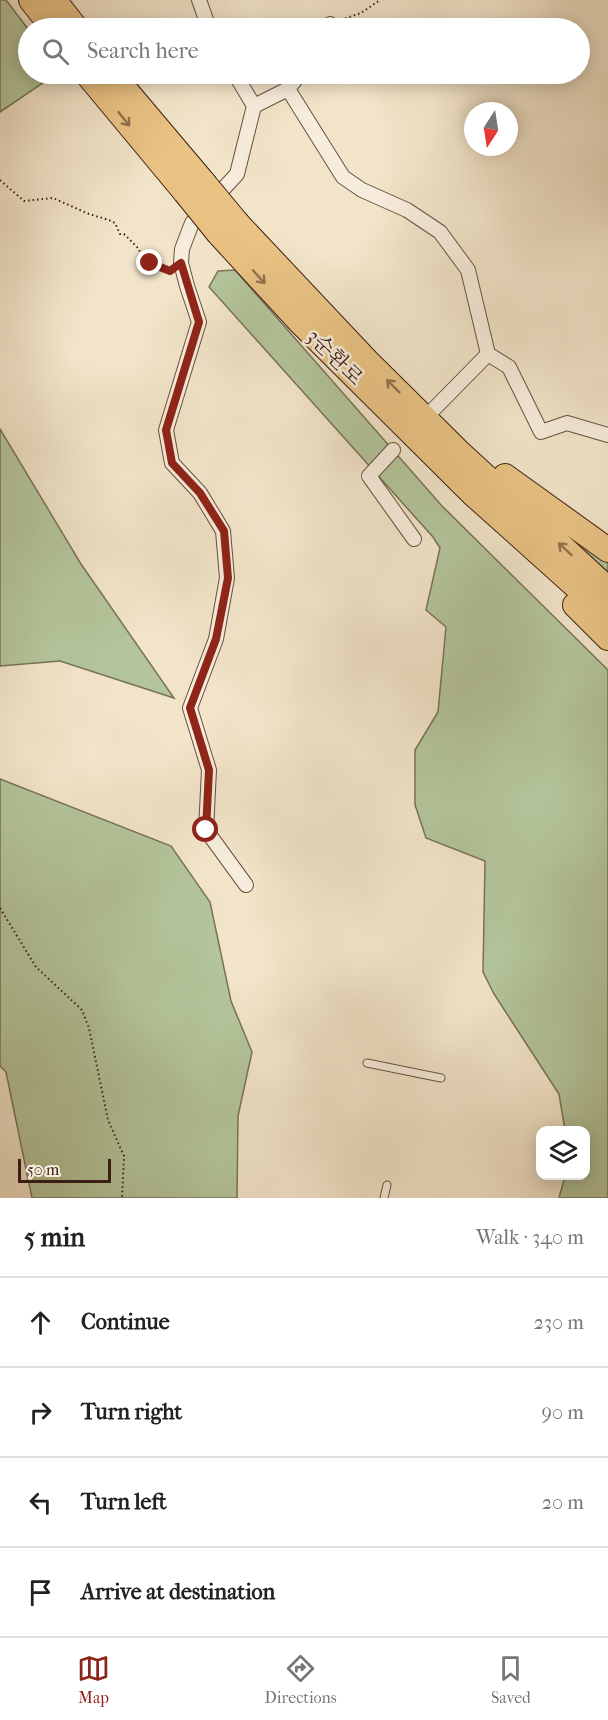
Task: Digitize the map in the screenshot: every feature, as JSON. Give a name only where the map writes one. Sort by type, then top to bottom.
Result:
[{"type":"highway","points":[[31,0],[45,18]]},
{"type":"highway","points":[[54,0],[68,18]]},
{"type":"highway","name":"3순환로","points":[[96,84],[195,188]]},
{"type":"highway","name":"3순환로","points":[[119,84],[195,188],[342,364],[473,494],[608,615]]},
{"type":"highway","name":"3순환로","points":[[229,229],[425,412],[608,589]]},
{"type":"highway","points":[[342,364],[608,638]]},
{"type":"highway","points":[[425,412],[608,550]]},
{"type":"street","points":[[199,0],[205,18]]},
{"type":"street","points":[[241,84],[254,106],[237,174],[192,223],[182,249],[181,263],[199,322],[166,430],[172,463],[200,493],[224,531],[228,578],[216,639],[190,708],[209,770],[206,830],[246,885]]},
{"type":"street","points":[[254,106],[288,89],[292,84]]},
{"type":"street","points":[[288,89],[343,177],[362,190],[407,210],[440,232],[468,270],[488,354],[509,367],[541,432],[567,423],[608,435]]},
{"type":"street","points":[[425,412],[488,354]]},
{"type":"street","points":[[393,450],[369,476],[414,538]]},
{"type":"lane","points":[[367,1062],[441,1078]]},
{"type":"lane","points":[[384,1198],[387,1185]]},
{"type":"path","points":[[350,18],[361,14],[380,0]]},
{"type":"path","points":[[0,180],[24,201],[54,198],[115,223],[120,234],[124,234],[138,249],[141,257],[162,270],[173,270],[181,263]]},
{"type":"path","points":[[0,908],[36,967],[82,1010],[89,1029],[108,1120],[124,1156],[122,1198]]},
{"type":"green space","points":[[0,0],[6,0],[20,18],[18,84],[41,84],[0,112]]},
{"type":"green space","points":[[235,270],[442,506],[608,670],[608,1198],[559,1198],[564,1180],[590,1180],[590,1126],[564,1126],[559,1094],[494,994],[483,972],[485,861],[426,838],[415,805],[415,750],[438,712],[446,627],[426,610],[440,548],[433,537],[209,287],[218,271]]},
{"type":"green space","points":[[0,429],[81,564],[174,698],[60,661],[0,666]]},
{"type":"green space","points":[[555,525],[608,560],[608,573]]},
{"type":"green space","points":[[0,779],[171,846],[210,902],[231,1001],[252,1052],[238,1116],[237,1198],[32,1198],[6,1072],[0,1066]]},
{"type":"route","points":[[150,263],[162,270],[170,271],[181,263],[199,322],[166,430],[172,463],[200,493],[224,531],[228,578],[216,639],[190,708],[209,770],[206,830]]}]
